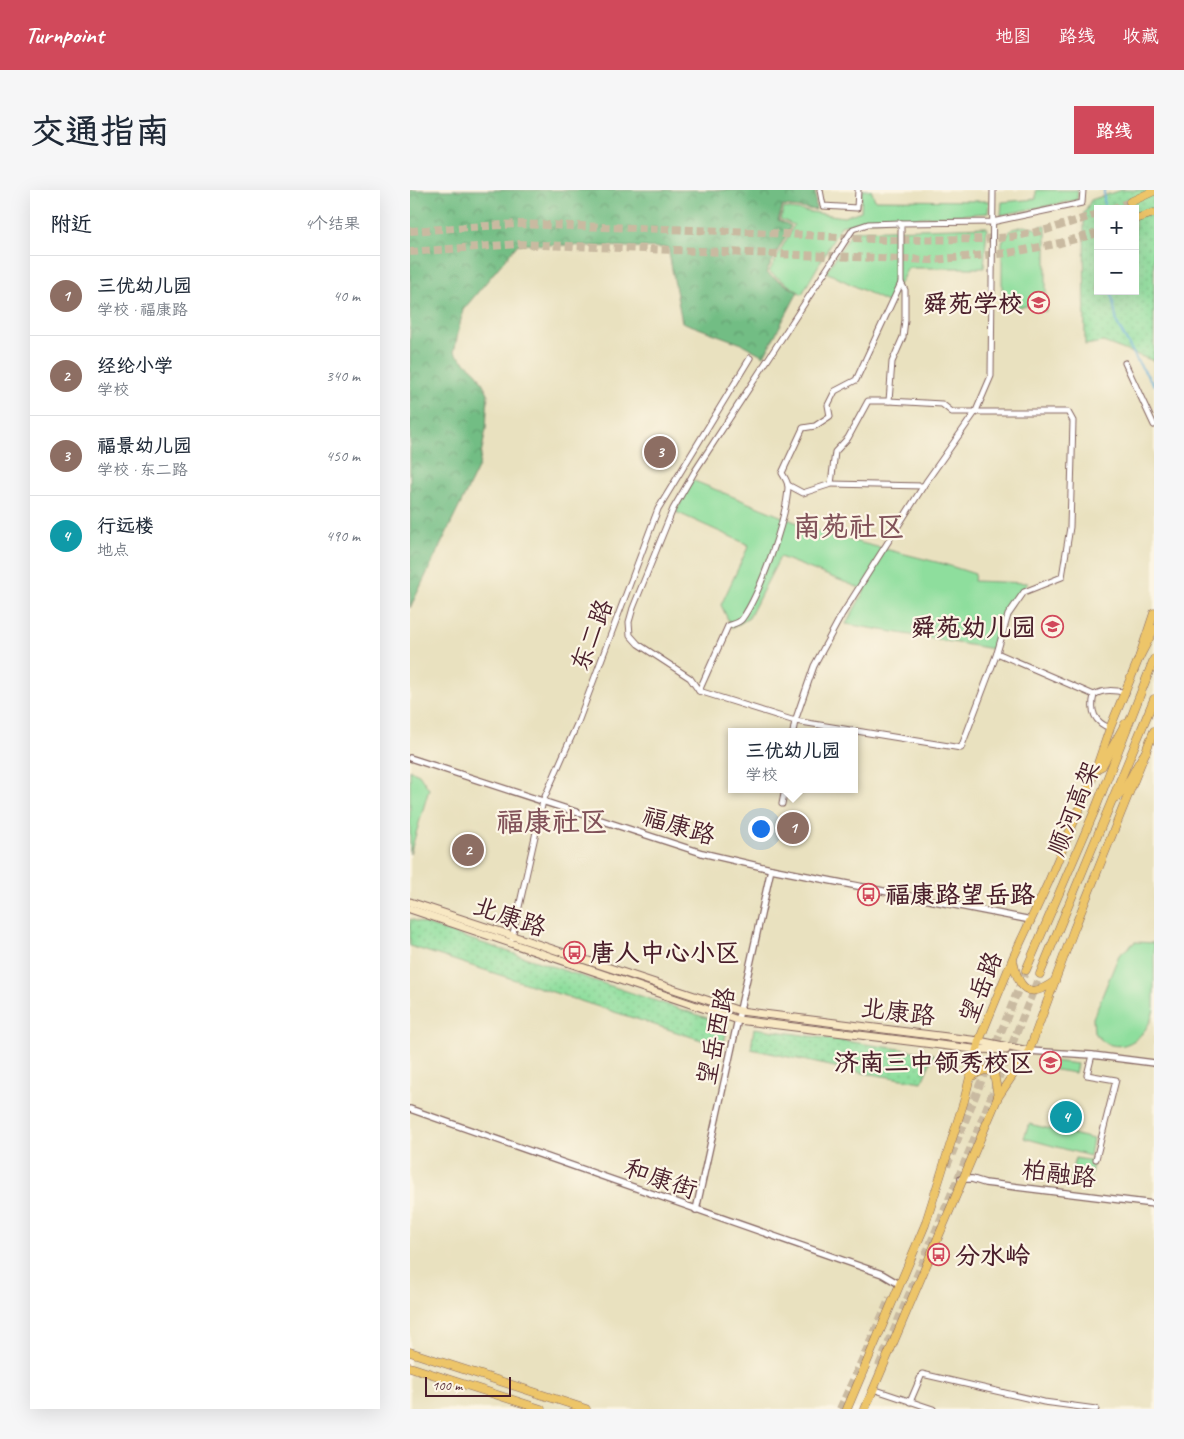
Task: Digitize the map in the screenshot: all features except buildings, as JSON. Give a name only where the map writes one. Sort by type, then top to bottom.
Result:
[{"type":"main road","points":[[1130,202],[1154,191]]},
{"type":"main road","points":[[1139,218],[1154,212]]},
{"type":"main road","name":"望岳路","points":[[847,1409],[925,1225],[971,1078],[978,1045],[1013,958],[1096,769],[1110,728],[1126,693],[1154,613]]},
{"type":"main road","points":[[1139,658],[1154,629]]},
{"type":"main road","name":"顺河高架","points":[[1026,970],[1095,810],[1154,658]]},
{"type":"main road","name":"顺河高架","points":[[1040,974],[1154,698]]},
{"type":"main road","points":[[1096,769],[1102,766],[1122,726],[1129,722]]},
{"type":"main road","points":[[865,1409],[961,1179],[998,1097],[1029,1051],[1154,731]]},
{"type":"main road","points":[[1113,799],[1121,795],[1136,764],[1146,752]]},
{"type":"main road","name":"北康路","points":[[410,902],[511,941],[738,1020],[1029,1051]]},
{"type":"main road","name":"北康路","points":[[410,909],[740,1012],[978,1045]]},
{"type":"main road","points":[[1013,958],[1016,978],[1021,986],[1029,990],[1038,990],[1055,981]]},
{"type":"main road","points":[[971,1078],[980,1071],[990,1070],[994,1073],[998,1097]]},
{"type":"main road","points":[[410,1352],[586,1409]]},
{"type":"main road","points":[[410,1367],[541,1409]]},
{"type":"street","points":[[820,190],[823,206],[857,208],[858,190]]},
{"type":"street","points":[[794,728],[814,666],[841,616],[923,486],[976,411],[991,376],[993,190]]},
{"type":"street","points":[[838,728],[795,721],[699,691],[690,678],[638,644],[630,635],[629,622],[633,608],[673,509],[694,471],[853,229],[868,224],[992,222],[1082,203],[1083,190]]},
{"type":"street","points":[[699,691],[728,626],[740,621],[755,597],[786,503],[788,485],[782,473],[802,428],[815,426],[830,416],[828,405],[836,391],[856,380],[901,283],[901,224]]},
{"type":"street","points":[[889,402],[892,362],[903,337],[905,320],[906,290],[901,283]]},
{"type":"street","name":"东二路","points":[[511,941],[543,801],[578,722],[658,509],[750,358]]},
{"type":"street","points":[[1125,363],[1154,424]]},
{"type":"street","points":[[831,484],[835,452],[848,438],[868,402],[942,404],[952,412],[1068,412],[1073,421],[1070,527],[1062,577],[1024,592],[1008,615],[997,652],[961,748],[858,731]]},
{"type":"street","points":[[788,485],[803,493],[831,484],[923,486]]},
{"type":"street","points":[[997,652],[1094,695]]},
{"type":"street","points":[[1110,728],[1102,725],[1095,718],[1091,705],[1094,695],[1100,691],[1110,690],[1126,693]]},
{"type":"street","name":"福康路","points":[[410,758],[702,853],[771,869],[1031,920]]},
{"type":"street","points":[[782,804],[784,793]]},
{"type":"street","name":"望岳西路","points":[[696,1210],[771,869]]},
{"type":"street","points":[[1029,1051],[1092,1055],[1154,1063]]},
{"type":"street","points":[[1092,1055],[1087,1075],[1116,1080],[1096,1159]]},
{"type":"street","name":"和康街","points":[[410,1109],[882,1274],[899,1284]]},
{"type":"street","name":"柏融路","points":[[961,1179],[1154,1204]]},
{"type":"street","points":[[910,1402],[922,1374],[1044,1402],[1096,1409]]},
{"type":"street","points":[[874,1389],[933,1409]]},
{"type":"green space","points":[[410,190],[815,190],[816,210],[783,206],[778,220],[791,226],[766,273],[798,292],[764,356],[742,344],[682,322],[668,248],[518,244],[463,310],[454,352],[477,373],[488,393],[486,429],[479,466],[410,608]]},
{"type":"green space","points":[[862,190],[871,190],[875,200],[989,201],[988,213],[864,221],[841,226],[802,294],[769,272],[794,225],[780,219],[784,208],[844,217],[861,211]]},
{"type":"green space","points":[[1036,190],[1078,190],[1077,200],[1001,215],[1002,202],[1036,199]]},
{"type":"green space","points":[[1121,190],[1154,190],[1154,361],[1103,342],[1085,345],[1084,213],[1091,200]]},
{"type":"green space","points":[[1024,226],[1034,228],[1040,232],[1040,226],[1046,226],[1046,311],[1038,311],[1038,301],[1034,304],[1019,306],[1009,303],[1002,296],[1002,242],[1012,229]]},
{"type":"green space","points":[[987,227],[984,268],[908,268],[889,303],[826,272],[853,231]]},
{"type":"green space","points":[[692,480],[822,533],[944,564],[975,574],[974,581],[1028,583],[1006,614],[993,649],[846,624],[865,590],[780,557],[749,618],[732,628],[721,605],[749,545],[676,512]]},
{"type":"green space","points":[[410,770],[419,774],[429,789],[410,854]]},
{"type":"green space","points":[[410,919],[728,1025],[723,1047],[410,946]]},
{"type":"green space","points":[[1135,942],[1154,943],[1154,1008],[1144,1032],[1138,1038],[1131,1043],[1115,1046],[1104,1042],[1094,1033],[1093,1018],[1119,955]]},
{"type":"green space","points":[[754,1028],[934,1054],[922,1082],[863,1073],[751,1049]]},
{"type":"green space","points":[[1046,1060],[1077,1064],[1075,1073],[1044,1068]]},
{"type":"green space","points":[[1029,1124],[1093,1139],[1090,1156],[1024,1138]]},
{"type":"green space","points":[[1075,1158],[1094,1161],[1088,1185],[1069,1181]]},
{"type":"waterway","points":[[1104,190],[1104,205]]},
{"type":"waterway","points":[[1112,295],[1117,323],[1138,362],[1154,385]]},
{"type":"tunnel","points":[[1122,205],[1130,202]]},
{"type":"tunnel","points":[[410,231],[516,224],[753,232],[889,240],[981,239],[1011,237],[1046,230],[1094,215]]},
{"type":"tunnel","points":[[410,252],[518,244],[931,260],[1009,253],[1094,234]]},
{"type":"tunnel","points":[[947,1166],[1026,970]]},
{"type":"tunnel","points":[[879,1366],[969,1152],[1040,974]]},
{"type":"tunnel","points":[[840,1409],[890,1298]]},
{"type":"place","name":"舜苑学校","points":[[1039,303]]},
{"type":"place","name":"福景幼儿园","points":[[660,452]]},
{"type":"place","name":"舜苑幼儿园","points":[[1052,627]]},
{"type":"place","name":"三优幼儿园","points":[[793,828]]},
{"type":"place","name":"经纶小学","points":[[468,850]]},
{"type":"place","name":"福康路望岳路","points":[[869,894]]},
{"type":"place","name":"唐人中心小区","points":[[574,952]]},
{"type":"place","name":"济南三中领秀校区","points":[[1050,1062]]},
{"type":"place","name":"行远楼","points":[[1066,1117]]},
{"type":"place","name":"分水岭","points":[[939,1255]]},
{"type":"district","name":"南苑社区","points":[[849,526]]},
{"type":"district","name":"福康社区","points":[[552,821]]}]
